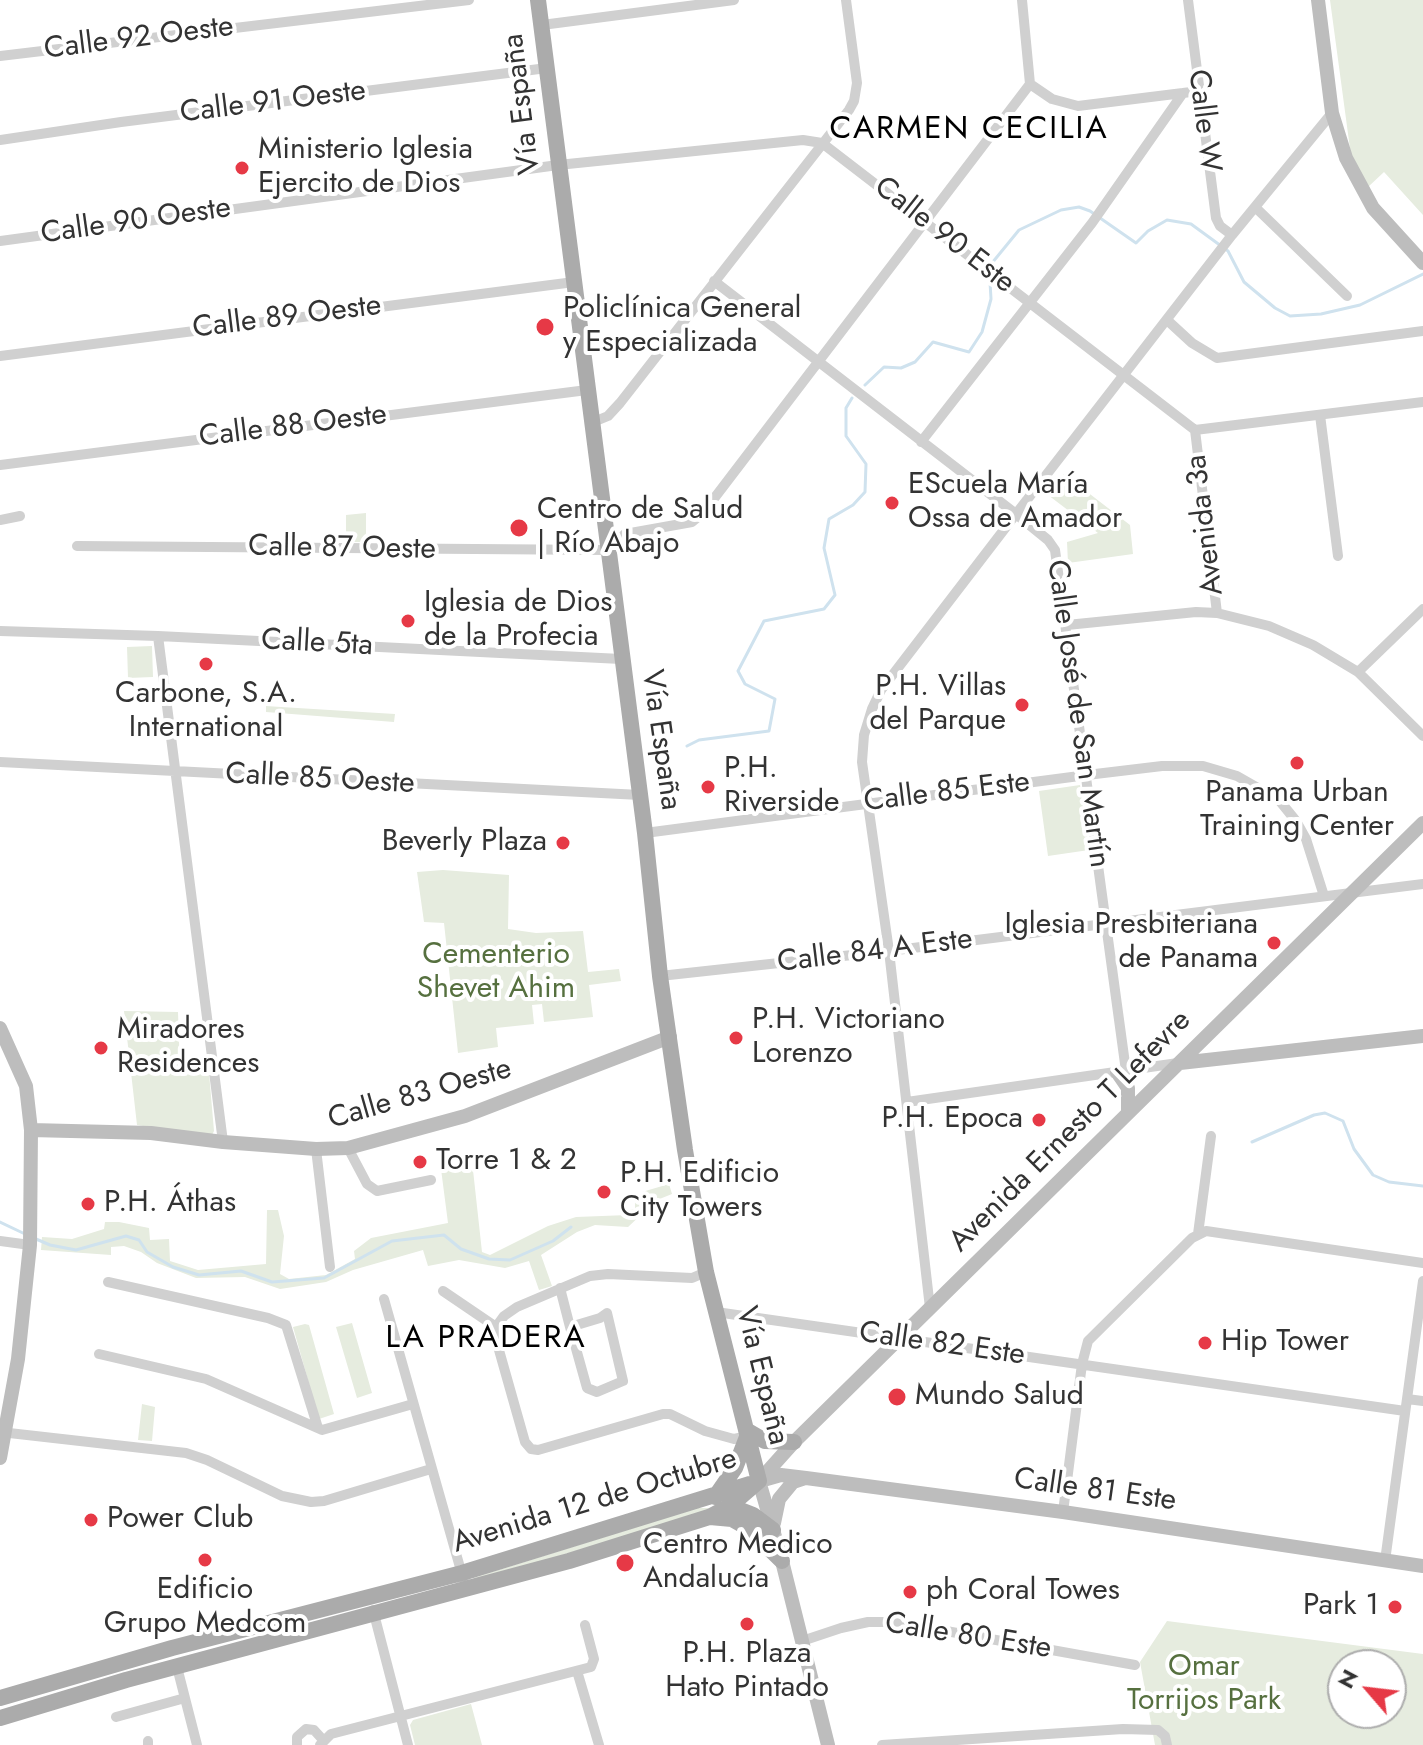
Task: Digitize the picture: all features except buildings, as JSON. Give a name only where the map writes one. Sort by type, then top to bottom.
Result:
[{"type":"main road","name":"Vía España","points":[[538,0],[645,833],[660,976],[696,1227],[759,1481]]},
{"type":"main road","points":[[773,1530],[753,1515],[722,1501],[747,1433],[765,1441],[790,1446]]},
{"type":"main road","name":"Avenida 12 de Octubre","points":[[0,1698],[128,1660],[722,1501],[759,1481]]},
{"type":"main road","name":"Avenida 12 de Octubre","points":[[0,1718],[569,1561],[709,1517],[722,1501]]},
{"type":"main road","points":[[709,1517],[732,1519],[748,1528],[782,1561]]},
{"type":"main road","points":[[300,1614],[311,1632]]},
{"type":"street","name":"Calle 92 Oeste","points":[[0,56],[469,0]]},
{"type":"street","points":[[542,25],[734,0]]},
{"type":"street","points":[[591,423],[608,416],[620,403],[849,110],[857,89],[846,0]]},
{"type":"street","points":[[607,550],[625,534],[692,522],[703,513],[1030,84],[1022,0]]},
{"type":"street","name":"Calle W","points":[[1188,0],[1216,218],[1226,243]]},
{"type":"street","points":[[1318,0],[1332,113],[1346,158],[1361,190],[1387,226],[1423,263]]},
{"type":"street","name":"Calle 91 Oeste","points":[[0,140],[547,68]]},
{"type":"street","points":[[1030,84],[1052,99],[1078,106],[1199,91]]},
{"type":"street","points":[[921,442],[1092,223],[1183,93]]},
{"type":"street","points":[[930,1308],[889,951],[862,762],[864,735],[876,699],[1226,243],[1332,113]]},
{"type":"street","points":[[558,165],[803,140],[822,143]]},
{"type":"street","name":"Calle 90 Este","points":[[822,143],[1125,375]]},
{"type":"street","name":"Calle 90 Oeste","points":[[0,241],[558,165]]},
{"type":"street","points":[[1255,207],[1347,296]]},
{"type":"street","name":"Calle José de San Martín","points":[[714,281],[1016,514],[1048,540],[1055,550],[1108,924],[1122,1072]]},
{"type":"street","name":"Calle 89 Oeste","points":[[0,356],[574,282]]},
{"type":"street","points":[[1167,320],[1192,343],[1217,358],[1423,331]]},
{"type":"street","name":"Avenida 3a","points":[[1125,375],[1195,430],[1217,613]]},
{"type":"street","name":"Calle 88 Oeste","points":[[0,465],[587,390]]},
{"type":"street","points":[[1195,430],[1423,402]]},
{"type":"street","points":[[1320,415],[1338,556]]},
{"type":"street","points":[[0,520],[20,516]]},
{"type":"street","name":"Calle 87 Oeste","points":[[77,546],[607,550]]},
{"type":"street","points":[[1358,672],[1423,609]]},
{"type":"street","points":[[1067,625],[1196,612],[1217,613],[1269,626],[1358,672],[1423,736]]},
{"type":"street","name":"Calle 5ta","points":[[0,631],[621,659]]},
{"type":"street","points":[[158,636],[223,1142]]},
{"type":"street","name":"Calle 85 Oeste","points":[[0,762],[640,795]]},
{"type":"street","name":"Calle 85 Este","points":[[645,833],[1087,775],[1162,766],[1203,766],[1237,776],[1279,800],[1296,821],[1312,855],[1324,896]]},
{"type":"street","name":"Avenida Ernesto T Lefevre","points":[[759,1481],[790,1446],[1423,823]]},
{"type":"street","name":"Calle 84 A Este","points":[[660,976],[889,951],[1423,884]]},
{"type":"street","points":[[0,1028],[26,1086],[31,1130],[30,1245],[18,1359],[2,1432],[0,1458]]},
{"type":"street","points":[[1210,1031],[1213,1047],[1225,1057]]},
{"type":"street","points":[[907,1102],[1225,1057],[1423,1036]]},
{"type":"street","name":"Calle 83 Oeste","points":[[31,1130],[151,1133],[223,1142],[316,1149],[348,1148],[465,1116],[670,1037]]},
{"type":"street","points":[[1122,1072],[1128,1088],[1128,1113]]},
{"type":"street","points":[[1198,1234],[1211,1136]]},
{"type":"street","points":[[348,1148],[367,1184],[377,1191],[431,1180]]},
{"type":"street","points":[[316,1149],[330,1267]]},
{"type":"street","points":[[1063,1512],[1086,1347],[1093,1335],[1198,1234],[1206,1231],[1423,1263]]},
{"type":"street","points":[[0,1241],[30,1245]]},
{"type":"street","points":[[706,1272],[692,1278],[590,1276],[517,1307],[504,1316],[496,1327],[497,1343],[525,1442],[531,1449],[538,1450],[663,1414],[734,1439],[747,1433]]},
{"type":"street","points":[[1385,1561],[1423,1281]]},
{"type":"street","points":[[108,1282],[268,1318],[286,1325],[318,1428]]},
{"type":"street","points":[[560,1288],[570,1327],[587,1388],[597,1392],[623,1381],[607,1313],[570,1327]]},
{"type":"street","points":[[443,1291],[496,1327]]},
{"type":"street","points":[[384,1299],[466,1590]]},
{"type":"street","name":"Calle 82 Este","points":[[716,1312],[1082,1364],[1406,1405],[1423,1401]]},
{"type":"street","points":[[99,1354],[206,1379],[322,1430],[413,1404]]},
{"type":"street","points":[[2,1432],[186,1453],[282,1496],[311,1502],[324,1501],[431,1469]]},
{"type":"street","points":[[790,1446],[788,1465],[806,1478]]},
{"type":"street","name":"Calle 81 Este","points":[[759,1481],[781,1475],[806,1478],[1063,1512],[1423,1566]]},
{"type":"street","points":[[773,1530],[779,1499],[793,1482],[806,1478]]},
{"type":"street","points":[[759,1481],[828,1745]]},
{"type":"street","points":[[370,1596],[408,1745]]},
{"type":"street","name":"Calle 80 Este","points":[[802,1641],[868,1622],[896,1622],[1135,1665]]},
{"type":"street","points":[[297,1745],[299,1733],[306,1729],[314,1730],[322,1743],[331,1734],[594,1664],[585,1625]]},
{"type":"street","points":[[177,1667],[197,1745]]},
{"type":"street","points":[[577,1671],[599,1745]]},
{"type":"street","points":[[116,1717],[185,1698]]},
{"type":"street","points":[[882,1745],[1123,1729],[1158,1730],[1165,1736],[1167,1745]]},
{"type":"green space","points":[[1330,0],[1423,0],[1423,215],[1384,172],[1367,188],[1351,156]]},
{"type":"green space","points":[[1064,474],[1130,525],[1133,554],[1068,563],[1067,542],[1098,533],[1048,495]]},
{"type":"green space","points":[[366,513],[366,542],[346,542],[346,515]]},
{"type":"green space","points":[[152,646],[153,677],[128,678],[127,647]]},
{"type":"green space","points":[[266,706],[395,714],[394,722],[266,712]]},
{"type":"green space","points":[[1080,785],[1089,850],[1048,856],[1039,791]]},
{"type":"green space","name":"Cementerio Shevet Ahim","points":[[443,870],[509,875],[508,929],[536,933],[583,931],[588,972],[619,969],[621,981],[589,985],[593,1017],[544,1022],[542,1004],[532,1005],[534,1024],[496,1028],[498,1047],[458,1053],[444,923],[424,922],[417,872]]},
{"type":"green space","points":[[124,1011],[178,1012],[180,1071],[209,1073],[212,1135],[137,1125]]},
{"type":"green space","points":[[441,1169],[473,1170],[482,1252],[490,1255],[548,1226],[576,1217],[628,1215],[629,1210],[635,1209],[635,1199],[642,1198],[642,1192],[669,1184],[672,1194],[657,1200],[628,1227],[595,1225],[577,1232],[541,1255],[552,1286],[539,1290],[529,1261],[505,1268],[459,1260],[428,1266],[423,1250],[353,1270],[326,1282],[280,1289],[245,1277],[196,1278],[124,1246],[111,1247],[111,1255],[41,1250],[42,1237],[72,1239],[104,1229],[105,1222],[119,1222],[149,1228],[150,1240],[169,1239],[170,1261],[198,1270],[266,1264],[267,1210],[278,1210],[284,1236],[280,1274],[289,1279],[326,1275],[355,1259],[354,1251],[371,1238],[448,1223]]},
{"type":"green space","points":[[352,1323],[372,1393],[357,1398],[336,1327]]},
{"type":"green space","points":[[309,1325],[334,1414],[319,1419],[293,1327]]},
{"type":"green space","points":[[142,1404],[155,1407],[152,1441],[138,1440]]},
{"type":"green space","points":[[697,1508],[708,1508],[710,1511],[475,1581],[473,1578]]},
{"type":"green space","name":"Omar Torrijos Park","points":[[1167,1621],[1384,1649],[1327,1649],[1327,1729],[1407,1729],[1407,1652],[1423,1654],[1423,1745],[1155,1745],[1140,1662]]},
{"type":"green space","points":[[471,1704],[482,1745],[415,1745],[410,1725],[413,1720]]},
{"type":"waterway","points":[[992,263],[1019,230],[1061,210],[1079,207],[1090,211],[1136,243],[1148,231],[1167,220],[1191,224],[1228,251],[1244,282],[1275,308],[1290,316],[1321,314],[1360,305],[1423,274]]},
{"type":"waterway","points":[[865,385],[884,367],[901,368],[915,362],[933,342],[969,352],[982,332],[991,299],[990,282]]},
{"type":"waterway","points":[[687,746],[699,740],[769,731],[775,699],[745,684],[738,671],[764,621],[824,609],[835,595],[824,548],[829,519],[853,505],[865,492],[866,464],[846,436],[846,408],[852,398]]},
{"type":"waterway","points":[[1252,1142],[1325,1113],[1343,1121],[1354,1149],[1373,1175],[1389,1182],[1423,1186]]},
{"type":"waterway","points":[[0,1222],[25,1234]]},
{"type":"waterway","points":[[36,1239],[76,1250],[126,1236],[139,1240],[147,1252],[173,1267],[199,1275],[241,1271],[272,1282],[324,1278],[392,1241],[444,1235],[461,1249],[489,1259],[510,1260],[553,1241],[571,1227]]},
{"type":"place","name":"Ministerio Iglesia Ejercito de Dios","points":[[242,168]]},
{"type":"place","name":"Policlínica General y Especializada","points":[[545,327]]},
{"type":"place","name":"EScuela María Ossa de Amador","points":[[892,503]]},
{"type":"place","name":"Centro de Salud | Río Abajo","points":[[519,528]]},
{"type":"place","name":"Iglesia de Dios de la Profecia","points":[[408,621]]},
{"type":"place","name":"Carbone, S.A. International","points":[[206,664]]},
{"type":"place","name":"P.H. Villas del Parque","points":[[1022,705]]},
{"type":"place","name":"Panama Urban Training Center","points":[[1297,763]]},
{"type":"place","name":"P.H. Riverside","points":[[708,787]]},
{"type":"place","name":"Beverly Plaza","points":[[563,843]]},
{"type":"place","name":"Iglesia Presbiteriana de Panama","points":[[1274,943]]},
{"type":"place","name":"P.H. Victoriano Lorenzo","points":[[736,1038]]},
{"type":"place","name":"Miradores Residences","points":[[101,1048]]},
{"type":"place","name":"P.H. Epoca","points":[[1039,1120]]},
{"type":"place","name":"Torre 1 & 2","points":[[420,1162]]},
{"type":"place","name":"P.H. Edificio City Towers","points":[[604,1192]]},
{"type":"place","name":"P.H. Áthas","points":[[88,1204]]},
{"type":"place","name":"Hip Tower","points":[[1205,1343]]},
{"type":"place","name":"Mundo Salud","points":[[897,1397]]},
{"type":"place","name":"Power Club","points":[[91,1520]]},
{"type":"place","name":"Edificio Grupo Medcom","points":[[205,1560]]},
{"type":"place","name":"Centro Medico Andalucía","points":[[625,1563]]},
{"type":"place","name":"ph Coral Towes","points":[[910,1592]]},
{"type":"place","name":"Park 1","points":[[1395,1607]]},
{"type":"place","name":"P.H. Plaza Hato Pintado","points":[[747,1624]]},
{"type":"district","name":"CARMEN CECILIA","points":[[969,130]]},
{"type":"district","name":"LA PRADERA","points":[[486,1339]]}]
